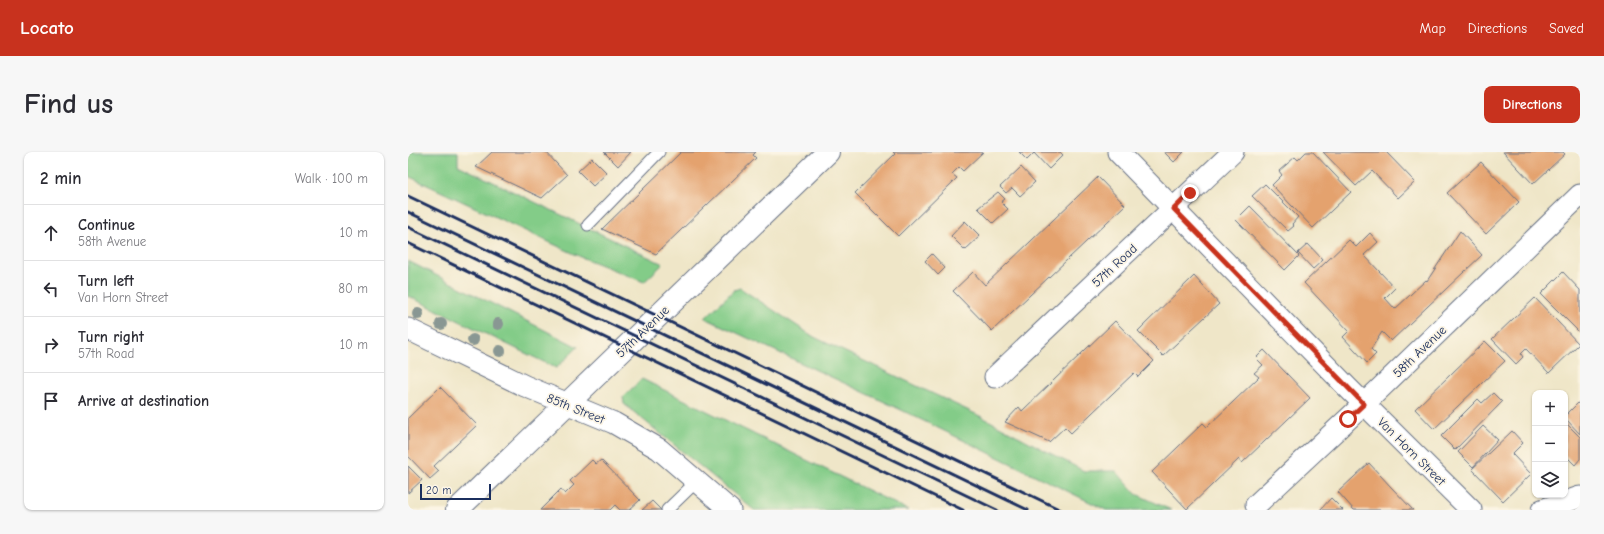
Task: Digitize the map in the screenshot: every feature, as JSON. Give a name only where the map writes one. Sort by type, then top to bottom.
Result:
[{"type":"street","name":"57th Avenue","points":[[457,510],[828,152]]},
{"type":"street","name":"Van Horn Street","points":[[1118,152],[1364,404],[1471,510]]},
{"type":"street","name":"57th Road","points":[[995,377],[1233,152]]},
{"type":"street","name":"58th Avenue","points":[[1256,505],[1364,404],[1580,195]]},
{"type":"street","name":"85th Street","points":[[408,329],[566,405],[614,424],[659,449],[698,480],[730,510]]},
{"type":"street","points":[[1542,510],[1580,497]]},
{"type":"lane","points":[[588,225],[659,152]]},
{"type":"lane","points":[[668,510],[698,480]]},
{"type":"green space","points":[[408,152],[458,152],[458,165],[663,264],[644,282],[581,257],[408,176]]},
{"type":"green space","points":[[408,261],[578,347],[556,368],[408,296]]},
{"type":"green space","points":[[740,288],[814,337],[984,418],[1084,471],[1116,471],[1136,494],[1171,510],[1106,510],[891,405],[705,318],[734,290]]},
{"type":"green space","points":[[642,379],[908,510],[754,510],[624,404],[623,397]]},
{"type":"building","points":[[492,152],[546,152],[567,175],[542,198],[476,167]]},
{"type":"building","points":[[604,152],[631,152],[618,166]]},
{"type":"building","points":[[681,152],[756,152],[753,155],[756,158],[656,254],[602,229]]},
{"type":"building","points":[[893,152],[983,152],[963,171],[959,167],[952,174],[957,178],[898,236],[855,193],[895,154]]},
{"type":"building","points":[[1019,152],[1060,152],[1063,155],[1049,169],[1034,153],[1027,160]]},
{"type":"building","points":[[1164,152],[1184,152],[1174,162]]},
{"type":"building","points":[[1306,152],[1313,152],[1351,192],[1313,228],[1272,185],[1282,175],[1279,171],[1295,157],[1298,160]]},
{"type":"building","points":[[1323,152],[1386,152],[1415,182],[1398,198],[1372,171],[1356,186]]},
{"type":"building","points":[[1503,152],[1563,152],[1565,154],[1533,184]]},
{"type":"building","points":[[592,158],[607,173],[593,186],[578,171]]},
{"type":"building","points":[[1481,162],[1519,202],[1486,234],[1447,193]]},
{"type":"building","points":[[1021,167],[1035,182],[1020,196],[1012,188],[1006,193],[1000,187]]},
{"type":"building","points":[[1098,177],[1125,205],[992,331],[953,291],[973,272],[985,285]]},
{"type":"building","points":[[1265,184],[1298,217],[1292,224],[1294,226],[1288,231],[1252,196]]},
{"type":"building","points":[[998,192],[1005,199],[1001,202],[1008,209],[993,223],[978,208]]},
{"type":"building","points":[[1250,206],[1299,256],[1285,270],[1236,220]]},
{"type":"building","points":[[965,221],[980,236],[965,250],[951,236]]},
{"type":"building","points":[[1460,231],[1482,255],[1391,341],[1382,332],[1371,349],[1376,354],[1367,363],[1343,337],[1349,331],[1304,283],[1349,240],[1356,247],[1370,233],[1378,242],[1364,255],[1395,288],[1385,298],[1395,309],[1426,280],[1427,281]]},
{"type":"building","points":[[1308,244],[1323,260],[1313,269],[1298,253]]},
{"type":"building","points":[[932,254],[945,268],[938,275],[925,261]]},
{"type":"building","points":[[1563,272],[1580,290],[1580,333],[1541,294]]},
{"type":"building","points":[[1194,276],[1219,304],[1163,356],[1138,331]]},
{"type":"building","points":[[1535,298],[1579,344],[1549,373],[1526,349],[1521,354],[1523,357],[1516,364],[1492,339]]},
{"type":"building","points":[[1115,321],[1154,361],[1138,377],[1134,373],[1071,433],[1065,427],[1049,442],[1005,422],[1019,407],[1022,411]]},
{"type":"building","points":[[1485,341],[1505,361],[1434,429],[1415,409]]},
{"type":"building","points":[[1264,350],[1310,398],[1242,463],[1239,459],[1187,509],[1152,472],[1203,423],[1207,427],[1259,377],[1254,373],[1263,365],[1256,358]]},
{"type":"building","points":[[440,387],[477,425],[434,466],[439,471],[430,479],[408,456],[408,418]]},
{"type":"building","points":[[1493,393],[1502,402],[1455,450],[1441,436],[1478,399],[1482,403]]},
{"type":"building","points":[[1580,401],[1580,434],[1568,421],[1568,413]]},
{"type":"building","points":[[1568,425],[1580,437],[1580,459],[1575,465],[1568,458]]},
{"type":"building","points":[[1483,426],[1498,440],[1473,467],[1458,452]]},
{"type":"building","points":[[1512,431],[1523,443],[1512,454],[1531,474],[1503,501],[1472,469]]},
{"type":"building","points":[[592,460],[596,464],[601,460],[640,500],[629,510],[620,510],[615,505],[610,510],[540,510],[561,489],[565,494],[574,485],[570,481]]},
{"type":"building","points":[[1369,463],[1413,510],[1354,510],[1338,492]]},
{"type":"building","points":[[408,466],[422,480],[408,493]]},
{"type":"building","points":[[1331,498],[1343,510],[1320,510]]},
{"type":"building","points":[[652,501],[661,510],[642,510]]},
{"type":"railway","points":[[408,196],[1061,510]]},
{"type":"railway","points":[[408,212],[1028,510]]},
{"type":"railway","points":[[408,227],[997,510]]},
{"type":"railway","points":[[408,243],[963,510]]},
{"type":"route","points":[[1190,193],[1174,209],[1364,404],[1348,419]]}]
